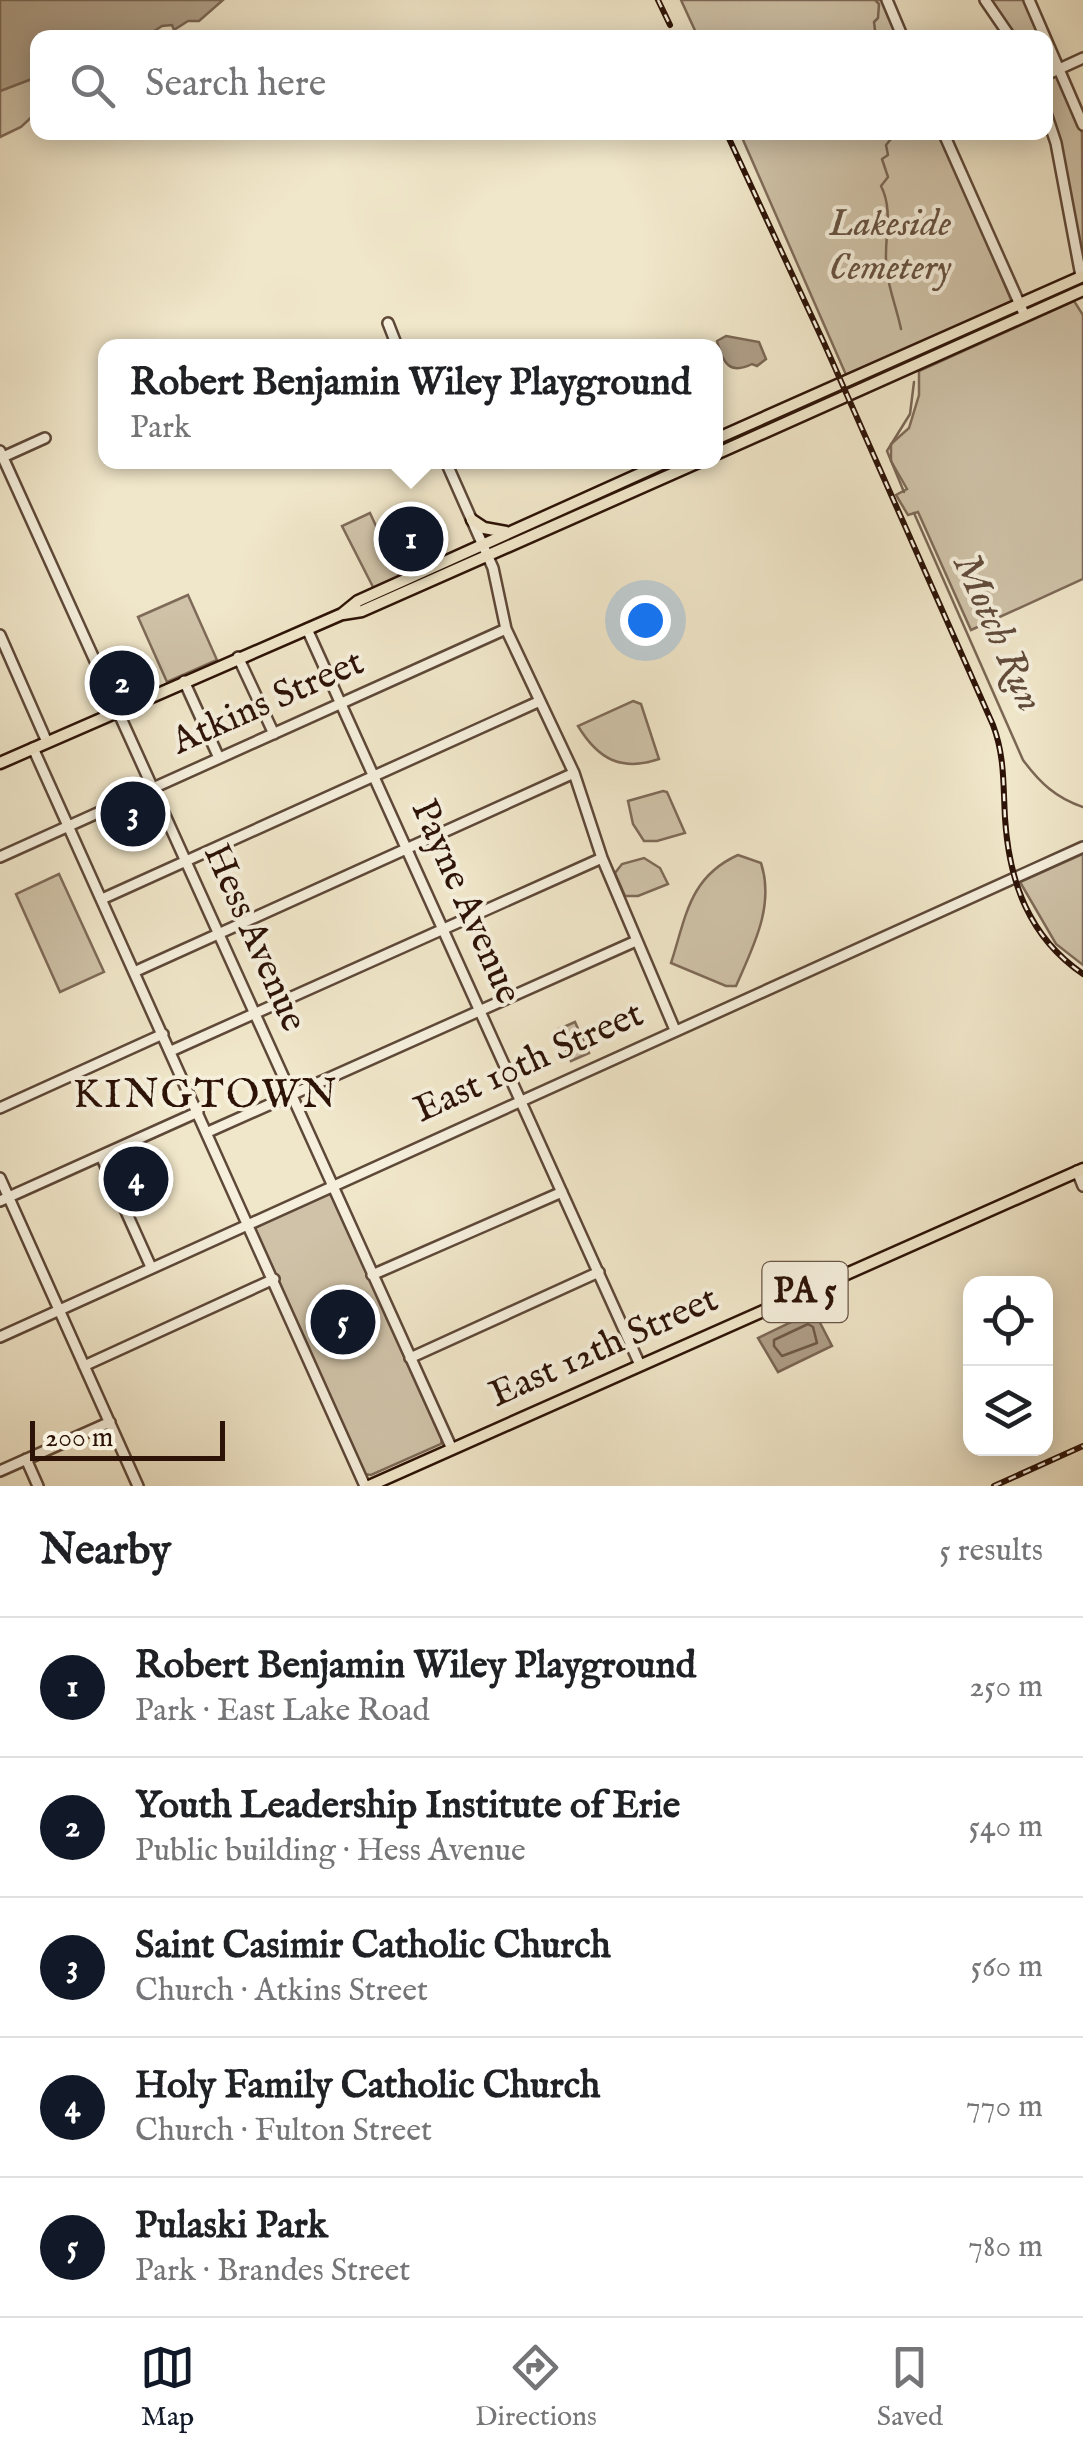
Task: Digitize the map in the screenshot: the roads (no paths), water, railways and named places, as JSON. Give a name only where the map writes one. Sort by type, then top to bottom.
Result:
[{"type":"main road","points":[[723,436],[1080,277]]},
{"type":"main road","points":[[723,451],[1082,294]]},
{"type":"main road","points":[[342,614],[358,601],[650,469]]},
{"type":"main road","points":[[0,763],[306,628],[362,611],[682,469]]},
{"type":"main road","points":[[472,520],[489,530],[507,532]]},
{"type":"main road","name":"East 12th Street","points":[[367,1486],[1080,1170]]},
{"type":"street","points":[[887,0],[900,30]]},
{"type":"street","points":[[985,0],[1005,30]]},
{"type":"street","points":[[1028,0],[1041,30]]},
{"type":"street","points":[[1053,56],[1083,126]]},
{"type":"street","points":[[1053,72],[1083,58]]},
{"type":"street","points":[[1053,134],[1082,294]]},
{"type":"street","points":[[947,140],[1025,316]]},
{"type":"street","points":[[388,323],[395,339]]},
{"type":"street","points":[[2,460],[44,438]]},
{"type":"street","name":"Hess Avenue","points":[[2,460],[452,1449]]},
{"type":"street","points":[[449,469],[488,555],[506,628],[574,773],[602,858],[675,1030]]},
{"type":"street","name":"Payne Avenue","points":[[306,628],[640,1365]]},
{"type":"street","name":"Atkins Street","points":[[0,858],[506,628]]},
{"type":"street","points":[[0,635],[47,742]]},
{"type":"street","points":[[238,657],[274,734]]},
{"type":"street","points":[[184,681],[219,758]]},
{"type":"street","points":[[102,899],[540,701]]},
{"type":"street","points":[[33,748],[367,1486]]},
{"type":"street","points":[[134,972],[574,773]]},
{"type":"street","name":"East 10th Street","points":[[0,1336],[1083,847]]},
{"type":"street","points":[[171,1051],[602,858]]},
{"type":"street","points":[[208,1132],[636,941]]},
{"type":"street","points":[[0,1108],[163,1034]]},
{"type":"street","points":[[4,1199],[198,1112]]},
{"type":"street","points":[[101,1156],[151,1267]]},
{"type":"street","points":[[1080,1170],[1083,1186]]},
{"type":"street","points":[[0,1178],[4,1199],[138,1486]]},
{"type":"street","points":[[372,1275],[562,1192]]},
{"type":"street","points":[[410,1358],[599,1272]]},
{"type":"street","points":[[84,1366],[274,1279]]},
{"type":"street","points":[[0,1471],[110,1422]]},
{"type":"street","points":[[26,1459],[38,1486]]},
{"type":"water","points":[[0,0],[223,0],[199,21],[188,21],[174,30],[172,25],[156,30],[30,30],[30,80],[0,91]]},
{"type":"water","points":[[726,336],[759,342],[766,359],[757,366],[733,368],[723,358],[721,339]]},
{"type":"water","points":[[814,1311],[832,1346],[778,1372],[758,1338]]},
{"type":"waterway","name":"Motch Run","points":[[875,0],[879,4],[875,30]]},
{"type":"waterway","name":"Motch Run","points":[[890,140],[886,145],[888,155],[882,159],[888,177],[881,186],[888,217],[887,273],[901,329]]},
{"type":"waterway","name":"Motch Run","points":[[904,492],[887,451],[910,414],[914,382]]},
{"type":"waterway","name":"Motch Run","points":[[914,513],[1023,760],[1049,789],[1083,807]]},
{"type":"railway","points":[[658,0],[670,25]]},
{"type":"railway","points":[[730,140],[993,725],[1002,760],[1007,842],[1025,906],[1049,943],[1083,974]]},
{"type":"railway","points":[[994,1486],[1083,1446]]},
{"type":"place","name":"Robert Benjamin Wiley Playground","points":[[411,539]]},
{"type":"place","name":"Youth Leadership Institute of Erie","points":[[122,683]]},
{"type":"place","name":"Saint Casimir Catholic Church","points":[[133,814]]},
{"type":"place","name":"Holy Family Catholic Church","points":[[136,1179]]},
{"type":"place","name":"Pulaski Park","points":[[343,1322]]},
{"type":"district","name":"KINGTOWN","points":[[206,1096]]},
{"type":"park label","name":"Lakeside Cemetery","points":[[890,247]]}]
